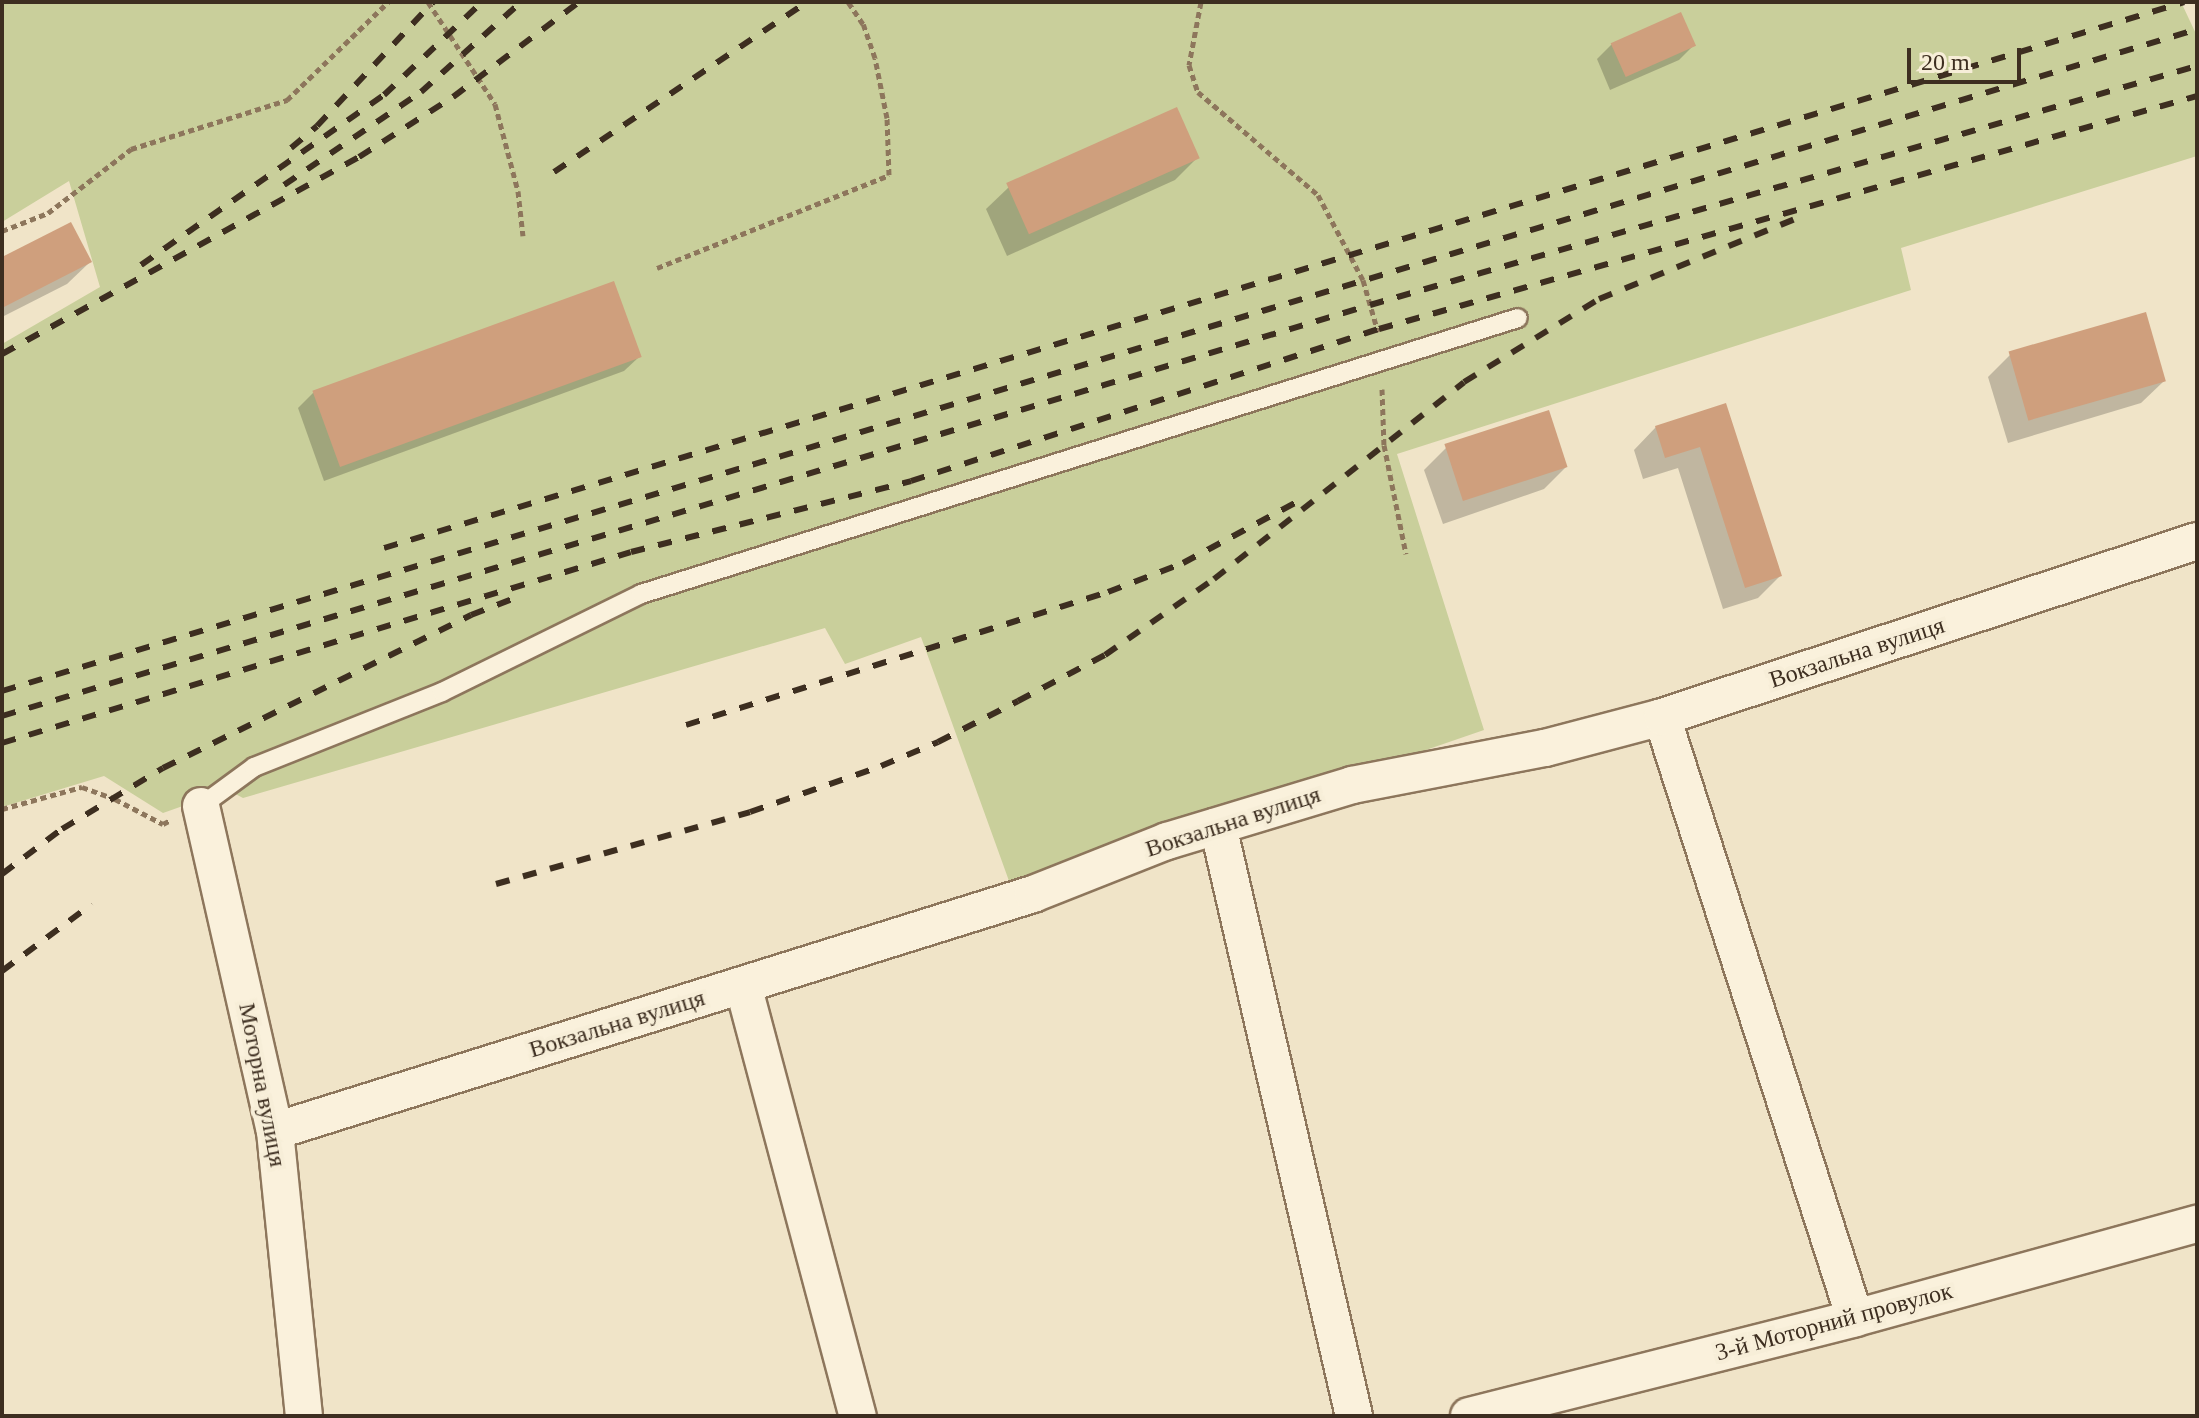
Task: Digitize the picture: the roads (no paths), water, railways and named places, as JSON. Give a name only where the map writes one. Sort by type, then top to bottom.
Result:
[{"type":"street","name":"Вокзальна вулиця","points":[[275,1131],[1033,894],[1167,841],[1352,785],[1545,748],[1662,717],[2197,541]]},
{"type":"street","points":[[1662,717],[1855,1318]]},
{"type":"street","name":"Моторна вулиця","points":[[201,806],[275,1131],[304,1416]]},
{"type":"street","points":[[1218,826],[1354,1416]]},
{"type":"street","points":[[743,985],[858,1416]]},
{"type":"street","name":"3-й Моторний провулок","points":[[1469,1416],[1855,1318],[2197,1224]]},
{"type":"lane","points":[[201,806],[254,767],[442,692],[641,594],[1518,318]]},
{"type":"railway","points":[[291,148],[317,126],[433,2]]},
{"type":"railway","points":[[141,265],[384,95],[482,2]]},
{"type":"railway","points":[[284,185],[421,92],[521,2]]},
{"type":"railway","points":[[2,354],[359,157],[453,97],[579,2]]},
{"type":"railway","points":[[554,172],[807,2]]},
{"type":"railway","points":[[384,548],[2184,2]]},
{"type":"railway","points":[[2,691],[2197,29]]},
{"type":"railway","points":[[2,716],[1370,305],[2197,66]]},
{"type":"railway","points":[[2,743],[631,552],[911,481],[1379,329],[2197,96]]},
{"type":"railway","points":[[496,884],[750,812],[881,766],[938,742],[1105,655],[1214,579],[1464,382],[1599,299],[1797,218]]},
{"type":"railway","points":[[686,725],[1108,592],[1183,563],[1304,498]]},
{"type":"railway","points":[[2,874],[62,829],[163,768],[471,615],[515,598]]},
{"type":"railway","points":[[2,971],[92,904]]}]
